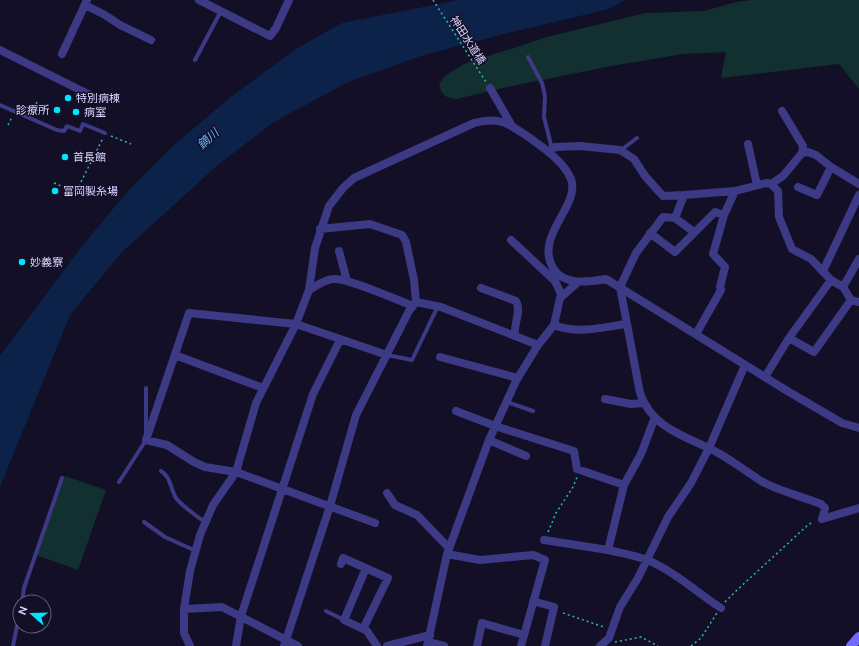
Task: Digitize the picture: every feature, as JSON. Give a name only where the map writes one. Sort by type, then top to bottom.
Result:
[{"type":"street","points":[[199,0],[270,36],[276,28],[289,0]]},
{"type":"street","points":[[62,54],[86,2],[120,25],[151,40]]},
{"type":"street","points":[[0,50],[96,98]]},
{"type":"street","points":[[490,88],[512,126]]},
{"type":"street","points":[[549,152],[555,148],[580,146],[620,150],[634,158],[645,176],[663,196],[735,191],[757,184],[771,184],[783,176],[802,153],[803,146],[782,111]]},
{"type":"street","points":[[190,646],[184,633],[184,609],[196,551],[205,522],[213,505],[236,472],[256,403],[296,324],[309,290],[311,268],[320,229],[329,206],[343,188],[354,178],[474,123],[487,120],[502,120],[549,152],[571,180],[571,196],[556,226],[548,249],[551,263],[556,273],[577,283]]},
{"type":"street","points":[[748,144],[757,184]]},
{"type":"street","points":[[802,153],[808,152],[816,155],[830,167],[858,181]]},
{"type":"street","points":[[798,187],[817,195],[830,167]]},
{"type":"street","points":[[771,184],[778,191],[779,217],[792,249],[811,259],[830,280],[843,287],[855,301],[814,352],[789,338]]},
{"type":"street","points":[[696,334],[721,290],[720,287],[725,267],[713,254],[724,215],[735,191]]},
{"type":"street","points":[[674,218],[684,195]]},
{"type":"street","points":[[823,271],[859,195]]},
{"type":"street","points":[[650,233],[675,252],[715,212],[724,215]]},
{"type":"street","points":[[694,232],[674,218],[663,217],[636,252],[620,287],[625,324],[629,333],[643,403],[668,429],[684,438],[729,458],[767,484],[821,504],[825,508],[822,519]]},
{"type":"street","points":[[284,643],[330,506],[356,415],[414,304],[414,280],[406,242],[402,235],[370,224],[320,229]]},
{"type":"street","points":[[511,240],[555,281],[562,296]]},
{"type":"street","points":[[339,251],[347,281]]},
{"type":"street","points":[[843,287],[859,259]]},
{"type":"street","points":[[309,290],[321,283],[334,279],[347,281],[414,304],[438,306],[538,345]]},
{"type":"street","points":[[428,641],[448,551],[489,440],[518,378],[538,345],[554,325],[560,298],[577,283],[606,279],[842,423],[859,428]]},
{"type":"street","points":[[765,377],[789,338],[830,280]]},
{"type":"street","points":[[481,288],[516,300],[518,310],[514,328],[515,336]]},
{"type":"street","points":[[375,523],[236,472],[205,467],[167,445],[146,440],[189,313],[296,324],[387,355]]},
{"type":"street","points":[[554,325],[560,328],[586,330],[625,324]]},
{"type":"street","points":[[236,646],[241,616],[313,394],[340,340]]},
{"type":"street","points":[[175,355],[263,388]]},
{"type":"street","points":[[440,356],[518,378]]},
{"type":"street","points":[[603,643],[612,629],[620,607],[668,517],[691,483],[709,448],[745,365]]},
{"type":"street","points":[[605,399],[631,404],[643,403]]},
{"type":"street","points":[[456,411],[495,426],[574,451],[577,469],[624,485]]},
{"type":"street","points":[[608,550],[624,485],[638,460],[655,417]]},
{"type":"street","points":[[489,440],[526,456]]},
{"type":"street","points":[[387,493],[395,505],[417,515],[448,551],[480,560],[533,555],[545,560],[521,646]]},
{"type":"street","points":[[822,519],[859,508]]},
{"type":"street","points":[[544,540],[608,550],[657,564],[695,588],[721,608]]},
{"type":"street","points":[[341,564],[343,558],[388,578],[363,629]]},
{"type":"street","points":[[366,568],[344,620],[367,631],[377,646]]},
{"type":"street","points":[[534,601],[554,607],[545,646]]},
{"type":"street","points":[[184,609],[222,607],[241,616],[284,643],[298,646]]},
{"type":"street","points":[[476,646],[482,623],[524,636]]},
{"type":"street","points":[[851,646],[859,637]]},
{"type":"street","points":[[386,646],[428,641],[444,646]]},
{"type":"lane","points":[[195,60],[221,10]]},
{"type":"lane","points":[[528,57],[536,69],[543,90],[544,117],[551,145],[549,152]]},
{"type":"lane","points":[[0,105],[29,119],[64,132],[67,126],[80,131],[83,124],[105,133]]},
{"type":"lane","points":[[620,150],[637,138]]},
{"type":"lane","points":[[387,355],[412,360],[438,306]]},
{"type":"lane","points":[[119,482],[146,440],[146,388]]},
{"type":"lane","points":[[506,402],[533,411]]},
{"type":"lane","points":[[161,471],[167,475],[174,495],[182,504],[205,522]]},
{"type":"lane","points":[[23,594],[62,478]]},
{"type":"lane","points":[[144,522],[165,537],[196,551]]},
{"type":"lane","points":[[326,611],[339,619],[344,620]]},
{"type":"lane","points":[[13,646],[15,634]]},
{"type":"path","name":"神田水道橋","points":[[433,0],[490,88]]},
{"type":"path","points":[[29,119],[38,100]]},
{"type":"path","points":[[8,125],[14,111]]},
{"type":"path","points":[[54,183],[76,192],[105,133],[131,144]]},
{"type":"path","points":[[544,540],[556,513],[573,487],[580,470]]},
{"type":"path","points":[[691,646],[701,638],[721,608],[737,590],[809,524],[822,519]]},
{"type":"path","points":[[563,613],[612,629]]},
{"type":"path","points":[[603,643],[619,642],[634,637],[641,637],[658,646]]},
{"type":"green space","points":[[752,0],[859,0],[859,89],[839,64],[721,78],[726,52],[683,54],[611,66],[456,99],[449,98],[444,95],[440,88],[439,84],[446,75],[464,64],[547,37],[645,13],[704,11],[736,2]]},
{"type":"green space","points":[[65,476],[106,490],[78,570],[36,555]]},
{"type":"water","name":"鏑川","points":[[459,0],[625,0],[609,9],[424,55],[348,82],[274,122],[219,164],[121,253],[70,315],[0,487],[0,356],[82,246],[128,191],[175,144],[232,96],[296,49],[342,23]]},
{"type":"place","name":"特別病棟","points":[[68,98]]},
{"type":"place","name":"診療所","points":[[57,110]]},
{"type":"place","name":"病室","points":[[76,112]]},
{"type":"place","name":"首長館","points":[[65,157]]},
{"type":"place","name":"富岡製糸場","points":[[55,191]]},
{"type":"place","name":"妙義寮","points":[[22,262]]}]
